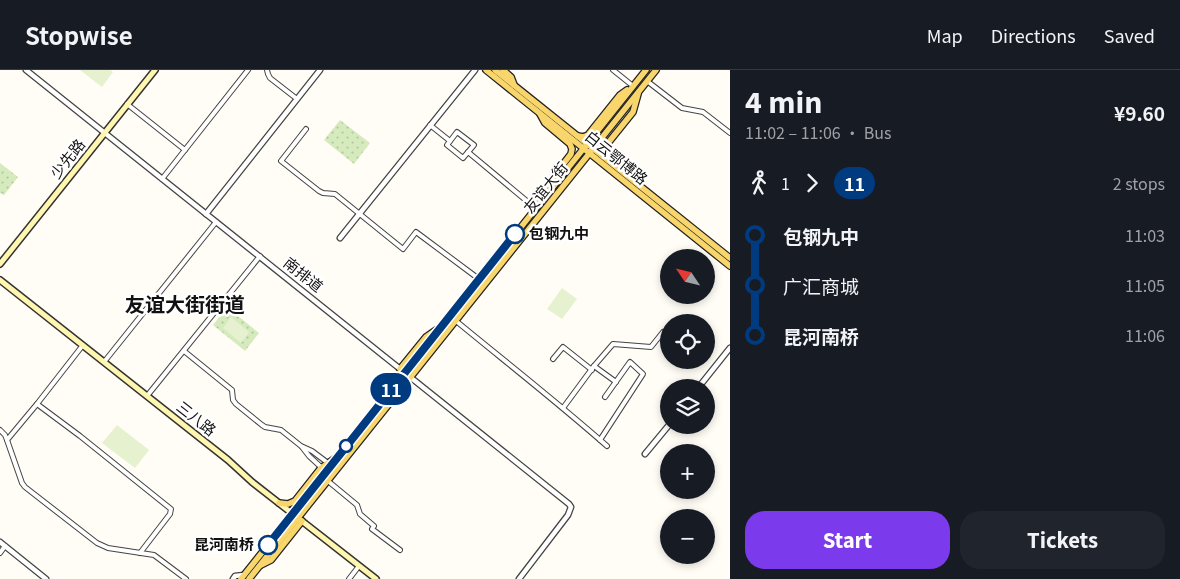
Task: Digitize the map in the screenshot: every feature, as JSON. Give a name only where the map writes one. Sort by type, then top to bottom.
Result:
[{"type":"main road","name":"少先路","points":[[0,264],[155,70]]},
{"type":"main road","name":"白云鄂博路","points":[[486,70],[540,113],[586,146]]},
{"type":"main road","name":"白云鄂博路","points":[[495,70],[577,136],[591,151],[730,266]]},
{"type":"main road","points":[[503,70],[511,77],[514,85]]},
{"type":"main road","name":"友谊大街","points":[[248,577],[298,518],[340,455],[402,370],[442,326],[646,70]]},
{"type":"main road","name":"友谊大街","points":[[248,577],[328,481],[656,70]]},
{"type":"main road","points":[[577,136],[583,137],[588,135],[620,95],[633,86]]},
{"type":"main road","points":[[603,156],[604,148],[633,112],[639,92]]},
{"type":"main road","points":[[533,210],[537,198],[570,154],[572,148],[570,144],[545,123],[540,113]]},
{"type":"main road","name":"白云鄂博路","points":[[591,151],[603,156],[730,258]]},
{"type":"main road","name":"三八路","points":[[0,280],[376,579]]},
{"type":"main road","points":[[279,503],[288,504],[294,502],[322,468],[340,455]]},
{"type":"street","name":"南排道","points":[[26,70],[565,499],[570,505],[570,512],[519,579]]},
{"type":"street","points":[[162,179],[248,70]]},
{"type":"street","points":[[267,70],[269,76],[297,99]]},
{"type":"street","points":[[206,214],[320,70]]},
{"type":"street","points":[[340,238],[475,70]]},
{"type":"street","points":[[613,70],[633,86]]},
{"type":"street","points":[[647,81],[682,108],[703,112],[730,133]]},
{"type":"street","points":[[127,104],[185,150]]},
{"type":"street","points":[[430,125],[450,141]]},
{"type":"street","points":[[306,129],[281,161],[320,191],[335,194],[403,248],[416,232],[479,279]]},
{"type":"street","points":[[457,132],[474,145],[468,152],[463,158],[447,145],[457,132]]},
{"type":"street","points":[[468,152],[533,210]]},
{"type":"street","points":[[104,362],[216,222]]},
{"type":"street","points":[[148,396],[260,256]]},
{"type":"street","points":[[450,316],[607,446]]},
{"type":"street","points":[[563,408],[613,344],[651,347],[660,336]]},
{"type":"street","points":[[7,440],[83,345]]},
{"type":"street","points":[[553,359],[563,347],[616,382]]},
{"type":"street","points":[[705,379],[730,348]]},
{"type":"street","points":[[184,351],[232,390],[234,402],[243,410],[264,426],[281,430],[301,446],[322,468]]},
{"type":"street","points":[[600,440],[643,374],[630,362],[605,398]]},
{"type":"street","points":[[37,404],[171,509],[170,514],[140,553]]},
{"type":"street","points":[[0,430],[5,435],[25,487],[100,545],[108,548],[151,554],[186,579]]},
{"type":"street","points":[[645,454],[662,434]]},
{"type":"street","points":[[301,446],[312,451],[328,463]]},
{"type":"street","points":[[328,481],[357,505],[360,514],[374,526],[372,529],[400,550]]},
{"type":"street","points":[[0,542],[46,579]]},
{"type":"street","points":[[0,553],[5,546]]},
{"type":"street","points":[[349,579],[360,566]]},
{"type":"street","points":[[233,579],[235,576],[248,577]]},
{"type":"green space","points":[[80,70],[110,70],[113,72],[102,87]]},
{"type":"green space","points":[[340,120],[370,143],[354,164],[324,140]]},
{"type":"green space","points":[[0,163],[18,177],[4,195],[0,193]]},
{"type":"green space","points":[[562,288],[577,299],[562,319],[547,309]]},
{"type":"green space","points":[[227,307],[259,333],[245,351],[213,325]]},
{"type":"green space","points":[[231,317],[249,332],[241,343],[223,328]]},
{"type":"green space","points":[[117,425],[149,450],[135,468],[102,443]]},
{"type":"bus line","name":"11","points":[[268,545],[515,234]]},
{"type":"place","name":"包钢九中","points":[[515,234]]},
{"type":"place","name":"昆河南桥","points":[[268,545]]},
{"type":"district","name":"友谊大街街道","points":[[185,305]]}]
